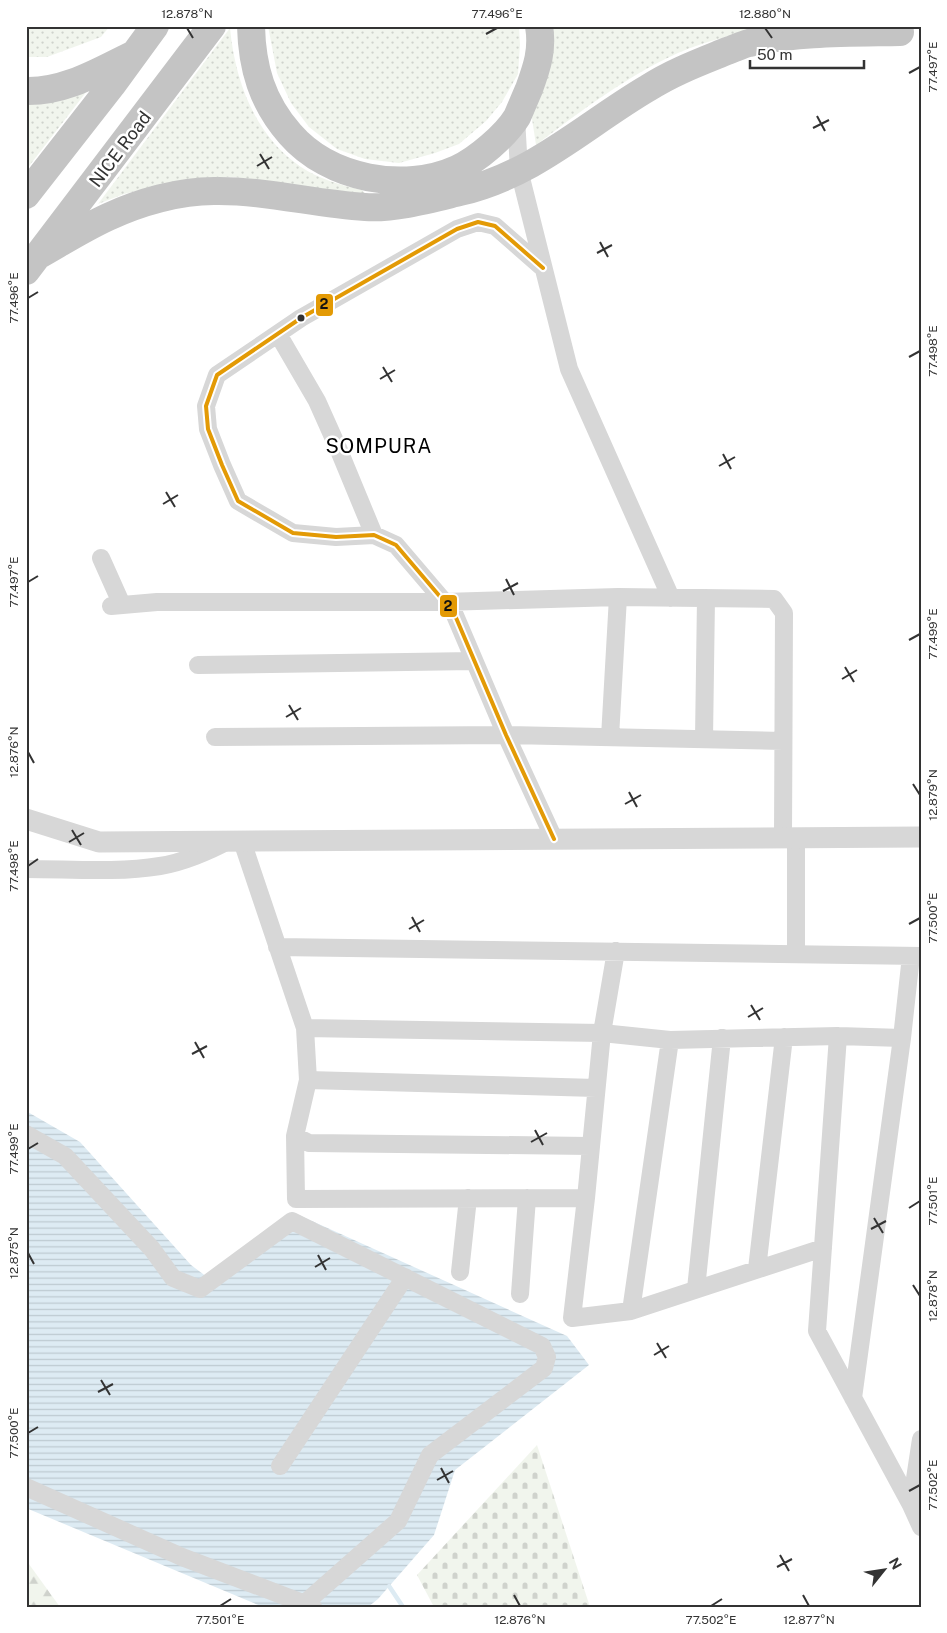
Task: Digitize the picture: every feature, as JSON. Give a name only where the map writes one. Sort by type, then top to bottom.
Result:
[{"type":"highway","points":[[26,195],[112,85],[155,26]]},
{"type":"highway","name":"NICE Road","points":[[33,263],[212,26]]},
{"type":"highway","points":[[251,26],[253,59],[258,82],[270,106],[289,134],[304,148],[341,169],[380,180],[400,180],[442,175],[474,159],[495,141],[516,118],[527,94],[540,56],[539,26]]},
{"type":"highway","points":[[33,263],[107,217],[170,196],[212,191],[257,192],[367,207],[393,205],[464,191],[496,181],[552,153],[666,77],[705,59],[746,44],[775,38],[828,34],[901,33]]},
{"type":"highway","points":[[26,91],[67,85],[135,54]]},
{"type":"street","points":[[516,118],[519,170],[569,369],[671,598]]},
{"type":"street","points":[[544,268],[496,226],[478,222],[457,229],[301,318],[217,375],[206,406],[208,429],[238,501],[294,533],[336,538],[374,535],[396,545],[454,613],[506,735],[554,839]]},
{"type":"street","points":[[278,334],[317,401],[374,535]]},
{"type":"street","points":[[101,558],[117,606],[157,602],[444,602],[618,598],[774,599],[784,613],[783,741],[796,954]]},
{"type":"street","points":[[610,737],[618,598]]},
{"type":"street","points":[[704,739],[706,598]]},
{"type":"street","points":[[198,665],[474,661]]},
{"type":"street","points":[[215,737],[506,735],[783,741]]},
{"type":"street","points":[[26,819],[99,842],[921,837]]},
{"type":"street","points":[[26,869],[127,869],[162,866],[211,851],[235,841]]},
{"type":"street","points":[[235,841],[277,946],[305,1028],[308,1080],[295,1136],[296,1199],[586,1198]]},
{"type":"street","points":[[277,946],[916,956],[902,1038],[853,1398]]},
{"type":"street","points":[[616,951],[602,1032],[572,1318],[631,1311],[823,1248]]},
{"type":"street","points":[[305,1028],[602,1032],[670,1040],[838,1036],[902,1038]]},
{"type":"street","points":[[838,1036],[817,1331],[921,1527]]},
{"type":"street","points":[[757,1269],[784,1037]]},
{"type":"street","points":[[696,1289],[722,1038]]},
{"type":"street","points":[[631,1311],[670,1040]]},
{"type":"street","points":[[308,1080],[596,1088]]},
{"type":"street","points":[[26,1134],[65,1156],[152,1249],[173,1278],[200,1289],[292,1221],[542,1346],[548,1357],[544,1368],[430,1455],[398,1521],[309,1605],[182,1557],[26,1487]]},
{"type":"street","points":[[295,1136],[309,1143],[591,1146]]},
{"type":"street","points":[[460,1272],[468,1198]]},
{"type":"street","points":[[520,1294],[527,1198]]},
{"type":"street","points":[[280,1466],[404,1277]]},
{"type":"street","points":[[911,1506],[921,1440]]},
{"type":"green space","points":[[26,26],[110,26],[101,37],[47,57],[26,57]]},
{"type":"green space","points":[[268,26],[519,26],[518,74],[502,102],[486,121],[459,144],[399,163],[365,159],[337,149],[309,127],[291,103],[277,73]]},
{"type":"green space","points":[[550,26],[773,26],[701,44],[660,62],[605,95],[536,145],[531,112]]},
{"type":"green space","points":[[230,28],[237,68],[243,87],[250,106],[271,140],[301,167],[330,181],[362,190],[366,195],[233,177],[177,181],[124,194],[98,204]]},
{"type":"green space","points":[[87,91],[26,170],[26,101]]},
{"type":"green space","points":[[537,1445],[590,1607],[434,1607],[417,1575]]},
{"type":"green space","points":[[26,1560],[60,1607],[26,1607]]},
{"type":"shaded area","points":[[26,1111],[80,1142],[191,1265],[211,1280],[292,1212],[567,1336],[589,1365],[455,1470],[434,1535],[378,1599],[368,1607],[263,1607],[26,1508]]},
{"type":"waterway","points":[[389,1586],[403,1607]]},
{"type":"transit line","name":"2","points":[[543,268],[495,226],[478,222],[457,229],[301,318],[217,375],[206,406],[208,429],[238,501],[293,533],[336,537],[374,535],[396,545],[454,613],[506,735],[554,839]]},
{"type":"district","name":"SOMPURA","points":[[379,446]]}]
